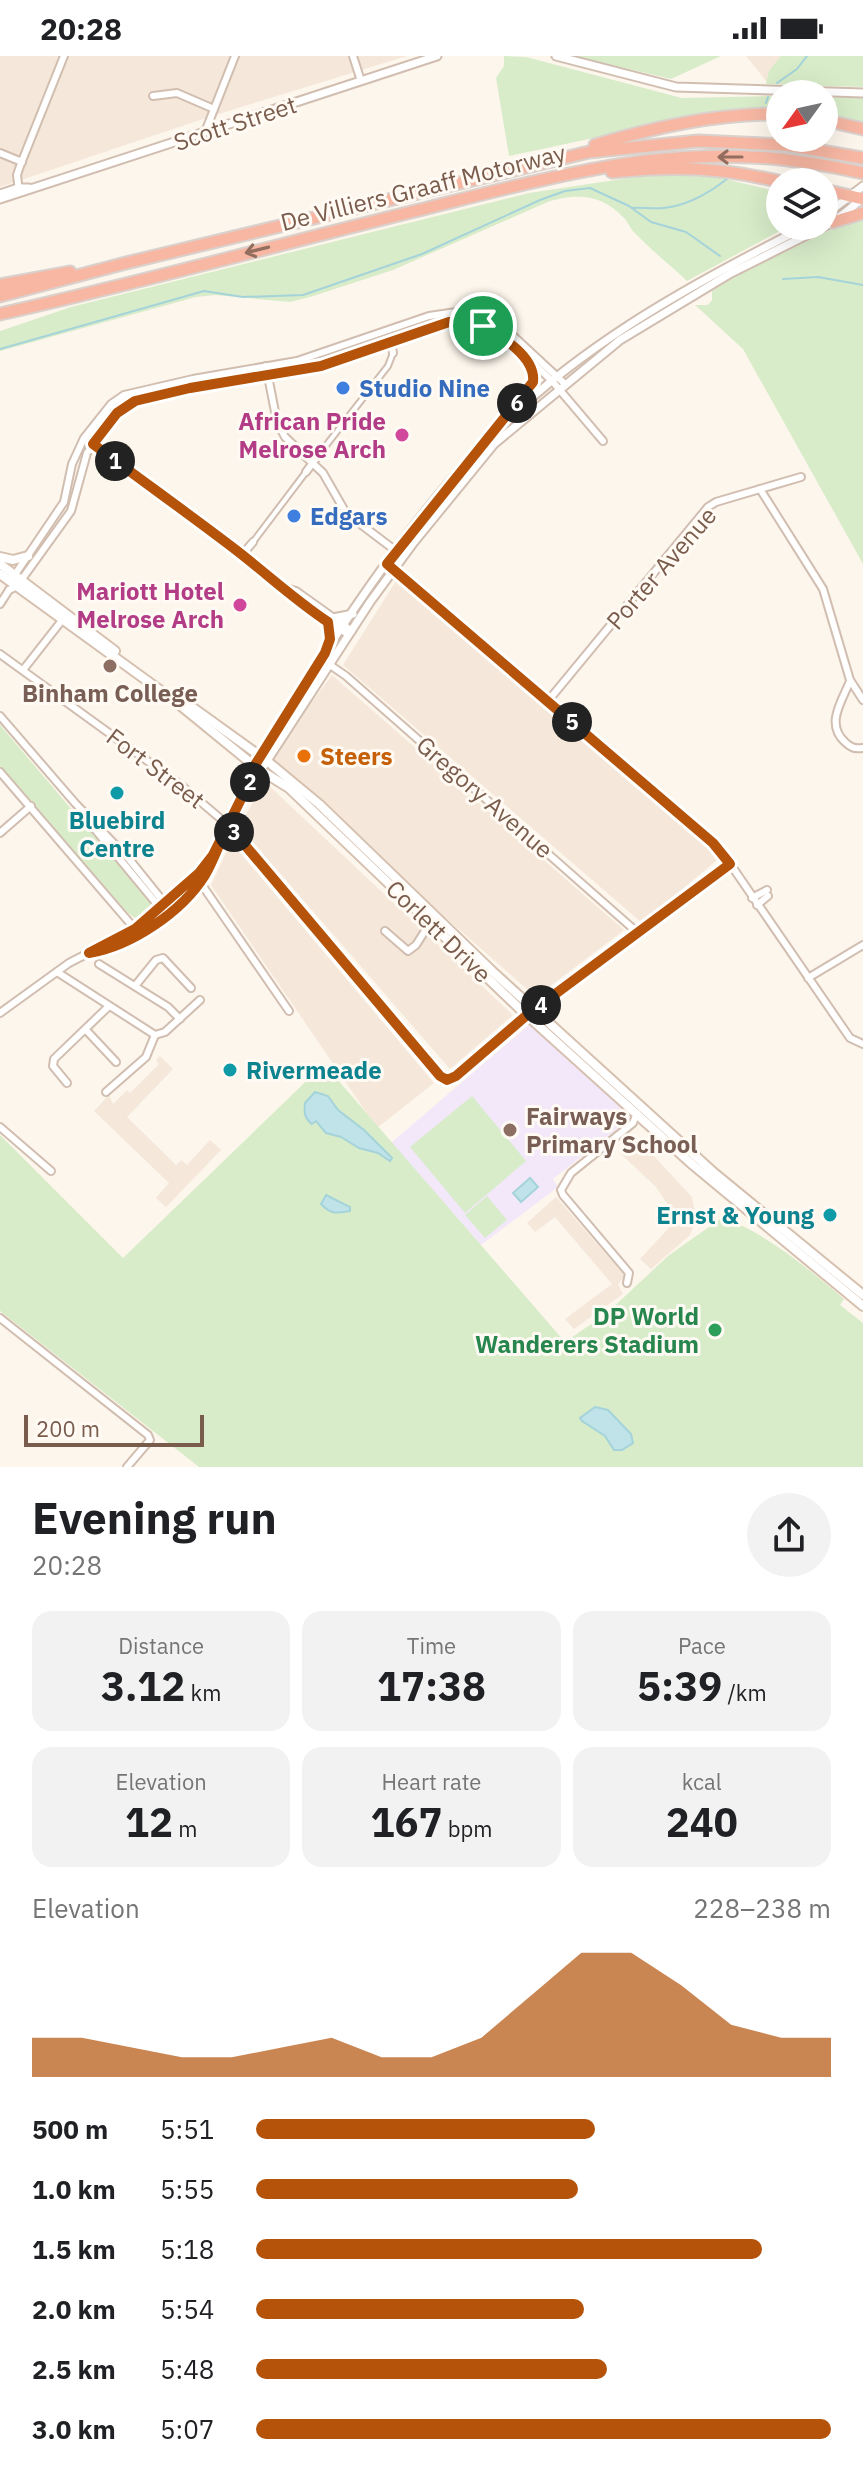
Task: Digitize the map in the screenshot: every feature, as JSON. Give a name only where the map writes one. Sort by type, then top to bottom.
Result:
[{"type":"highway","points":[[553,160],[601,143],[705,119],[766,114]]},
{"type":"highway","points":[[838,123],[863,129]]},
{"type":"highway","points":[[0,296],[553,160],[628,146],[698,141],[786,145],[863,158]]},
{"type":"highway","name":"De Villiers Graaff Motorway","points":[[0,314],[582,170],[666,158],[750,157],[863,173]]},
{"type":"highway","points":[[582,170],[603,173],[686,167],[766,179]]},
{"type":"highway","points":[[838,192],[861,194]]},
{"type":"highway","points":[[838,217],[863,213]]},
{"type":"highway","points":[[0,285],[126,263]]},
{"type":"highway","points":[[0,322],[26,308]]},
{"type":"main road","points":[[0,557],[13,560],[28,556]]},
{"type":"main road","name":"Corlett Drive","points":[[0,564],[14,583],[175,701],[258,768],[289,788],[430,923],[639,1111],[715,1185],[863,1306]]},
{"type":"main road","name":"Corlett Drive","points":[[0,574],[264,759],[319,804],[531,1012]]},
{"type":"main road","name":"Corlett Drive","points":[[639,1111],[863,1295]]},
{"type":"street","points":[[18,190],[17,175],[64,56]]},
{"type":"street","points":[[205,132],[235,56]]},
{"type":"street","points":[[353,56],[361,81]]},
{"type":"street","name":"Scott Street","points":[[0,197],[324,95],[437,56]]},
{"type":"street","points":[[556,56],[676,87],[863,93]]},
{"type":"street","points":[[153,96],[177,93],[214,109]]},
{"type":"street","points":[[0,153],[22,162]]},
{"type":"street","points":[[838,211],[861,194]]},
{"type":"street","points":[[490,437],[596,346],[698,282],[780,240]]},
{"type":"street","points":[[89,953],[131,941],[169,913],[200,882],[251,779],[330,665],[353,614],[480,459],[607,348],[790,240]]},
{"type":"street","points":[[14,583],[66,498],[72,464],[84,438],[111,404],[124,395],[320,355],[429,316],[470,310],[510,333],[562,387],[603,441]]},
{"type":"street","points":[[0,604],[74,505],[83,461],[93,444],[117,413],[135,401],[190,388],[321,366],[422,330],[456,322],[483,326],[511,343],[555,380]]},
{"type":"street","points":[[242,555],[388,366],[393,353],[389,332]]},
{"type":"street","points":[[264,759],[293,701],[325,653],[347,631],[390,567],[396,551],[529,389],[534,378],[532,369],[511,343]]},
{"type":"street","points":[[266,366],[280,429],[290,444],[326,478],[346,513],[396,551]]},
{"type":"street","points":[[84,438],[283,586],[293,599],[347,631]]},
{"type":"street","name":"Porter Avenue","points":[[548,701],[708,507],[801,477]]},
{"type":"street","points":[[760,489],[823,589],[850,680],[863,700]]},
{"type":"street","points":[[390,567],[713,843],[850,1038],[863,1044]]},
{"type":"street","points":[[330,620],[353,614]]},
{"type":"street","points":[[23,670],[63,619]]},
{"type":"street","points":[[325,653],[330,639],[330,620]]},
{"type":"street","name":"Fort Street","points":[[0,654],[182,786],[228,825],[440,1076],[451,1080],[531,1012]]},
{"type":"street","name":"Gregory Avenue","points":[[330,665],[638,933]]},
{"type":"street","points":[[850,680],[834,723],[836,731],[846,743],[863,748]]},
{"type":"street","points":[[293,701],[310,694]]},
{"type":"street","points":[[0,716],[169,913]]},
{"type":"street","points":[[0,772],[135,929]]},
{"type":"street","points":[[0,833],[31,806]]},
{"type":"street","points":[[0,1013],[57,972],[135,929],[187,884],[213,855]]},
{"type":"street","points":[[531,1012],[730,864]]},
{"type":"street","points":[[200,882],[289,1011]]},
{"type":"street","points":[[754,901],[768,893]]},
{"type":"street","points":[[385,931],[408,951],[416,945],[430,923]]},
{"type":"street","points":[[808,978],[863,945]]},
{"type":"street","points":[[135,986],[156,960],[163,958],[191,988]]},
{"type":"street","points":[[99,964],[168,1007],[180,1019]]},
{"type":"street","points":[[57,972],[155,1035],[165,1032],[200,1000]]},
{"type":"street","points":[[67,1083],[53,1066],[53,1061],[108,1007]]},
{"type":"street","points":[[86,1030],[116,1062]]},
{"type":"street","points":[[106,1092],[146,1057],[155,1035]]},
{"type":"street","points":[[627,1283],[629,1273],[563,1195],[562,1186],[571,1173],[633,1123],[639,1111]]},
{"type":"street","points":[[0,1127],[51,1171]]},
{"type":"street","points":[[0,1318],[141,1429],[150,1440],[127,1467]]},
{"type":"shaded area","points":[[0,56],[407,56],[212,116],[0,187]]},
{"type":"shaded area","points":[[746,56],[786,56],[768,80]]},
{"type":"shaded area","points":[[396,581],[724,854],[642,923],[343,665]]},
{"type":"shaded area","points":[[332,675],[624,930],[536,997],[267,761]]},
{"type":"shaded area","points":[[265,782],[513,1015],[450,1069],[239,826]]},
{"type":"shaded area","points":[[231,842],[434,1083],[377,1128],[211,885]]},
{"type":"shaded area","name":"Fairways Primary School","points":[[530,1024],[632,1117],[553,1179],[558,1187],[481,1245],[391,1143]]},
{"type":"shaded area","points":[[160,1056],[173,1069],[127,1117],[176,1165],[182,1160],[187,1165],[210,1140],[221,1150],[166,1207],[156,1198],[169,1183],[94,1111],[109,1095],[113,1104],[127,1090],[130,1093],[159,1064],[156,1060]]},
{"type":"shaded area","points":[[637,1138],[692,1197],[696,1218],[690,1235],[651,1269],[640,1259],[668,1229],[671,1209],[656,1187],[620,1153]]},
{"type":"shaded area","points":[[556,1197],[625,1276],[618,1284],[623,1294],[574,1329],[565,1319],[612,1284],[555,1217],[535,1232],[527,1223]]},
{"type":"green space","points":[[504,56],[526,57],[682,98],[766,96],[766,110],[730,109],[509,156],[496,78],[504,66]]},
{"type":"green space","points":[[573,56],[721,56],[671,79]]},
{"type":"green space","points":[[781,56],[863,56],[863,87],[838,86],[838,80],[767,80],[769,71]]},
{"type":"green space","points":[[838,97],[863,98],[863,124],[838,118]]},
{"type":"green space","points":[[655,174],[704,174],[766,189],[766,238],[687,281],[608,205],[590,198],[561,198],[393,270],[310,297],[290,302],[215,295],[196,297],[0,351],[0,331],[71,307],[529,193]]},
{"type":"green space","points":[[863,218],[863,564],[743,349],[695,305],[708,305],[712,300],[712,291],[743,272],[810,240],[838,240],[838,226]]},
{"type":"green space","points":[[0,725],[151,903],[143,915],[135,918],[128,913],[0,768]]},
{"type":"green space","points":[[324,1064],[565,1342],[606,1314],[668,1256],[723,1217],[787,1253],[844,1299],[840,1305],[863,1323],[863,1467],[199,1467],[0,1311],[0,1135],[123,1258]]},
{"type":"green space","points":[[472,1096],[526,1161],[465,1213],[410,1147]]},
{"type":"green space","points":[[487,1196],[507,1220],[485,1238],[465,1215]]},
{"type":"water","points":[[315,1092],[328,1096],[338,1110],[392,1158],[390,1161],[378,1153],[326,1133],[316,1121],[312,1124],[309,1122],[305,1115],[305,1103]]},
{"type":"water","points":[[530,1178],[538,1187],[521,1202],[513,1193]]},
{"type":"water","points":[[326,1195],[350,1207],[350,1211],[338,1213],[328,1210],[321,1204]]},
{"type":"water","points":[[595,1407],[608,1410],[631,1434],[633,1443],[622,1450],[614,1450],[605,1436],[582,1421],[580,1418]]},
{"type":"waterway","points":[[781,80],[797,69],[807,56]]},
{"type":"waterway","points":[[632,208],[661,208],[685,203],[727,179]]},
{"type":"waterway","points":[[0,349],[204,291],[243,297],[303,295],[422,254],[565,191],[590,188],[629,206],[651,222],[686,232],[720,256]]},
{"type":"waterway","points":[[783,279],[818,277],[863,285]]},
{"type":"place","name":"Studio Nine","points":[[343,388]]},
{"type":"place","name":"African Pride Melrose Arch","points":[[402,435]]},
{"type":"place","name":"Edgars","points":[[294,516]]},
{"type":"place","name":"Mariott Hotel Melrose Arch","points":[[240,605]]},
{"type":"place","name":"Binham College","points":[[110,666]]},
{"type":"place","name":"Steers","points":[[304,756]]},
{"type":"place","name":"Bluebird Centre","points":[[117,793]]},
{"type":"place","name":"Rivermeade","points":[[230,1070]]},
{"type":"place","name":"Fairways Primary School","points":[[510,1130]]},
{"type":"place","name":"Ernst & Young","points":[[830,1215]]},
{"type":"place","name":"DP World Wanderers Stadium","points":[[715,1330]]},
{"type":"route","points":[[449,322],[483,326],[511,343],[532,369],[533,382],[387,564],[713,843],[730,864],[527,1015],[456,1076],[447,1080],[440,1076],[228,825],[203,878],[176,907],[131,941],[89,953],[128,935],[199,873],[213,855],[255,765],[325,653],[330,639],[328,622],[293,599],[283,586],[93,444],[117,413],[135,401],[190,388],[335,363],[449,322]]}]
